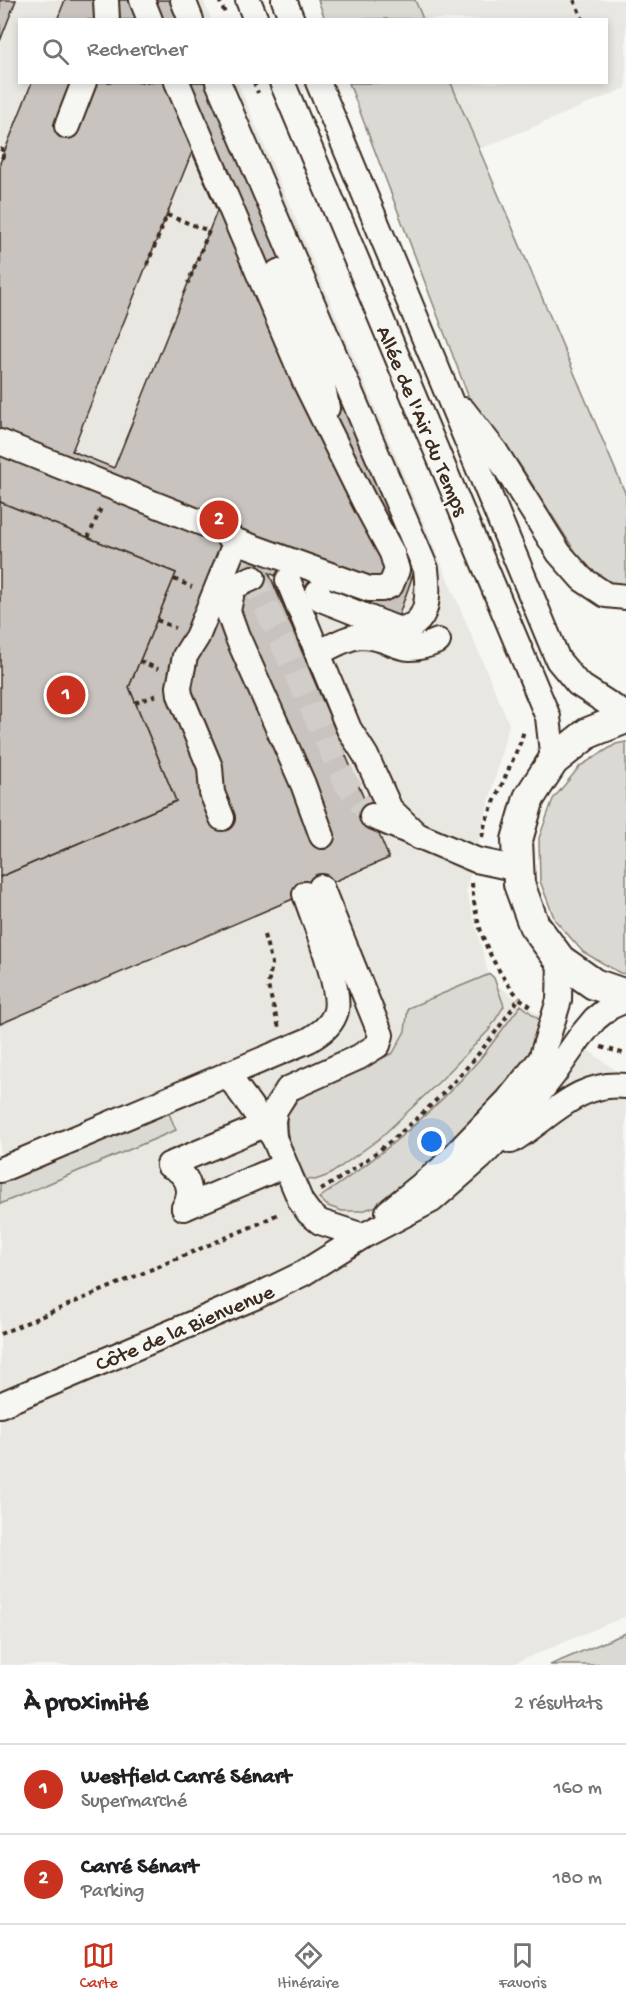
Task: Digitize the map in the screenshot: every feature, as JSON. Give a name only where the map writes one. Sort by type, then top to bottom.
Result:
[{"type":"main road","points":[[626,716],[588,733],[553,761],[529,798],[517,840],[519,884],[534,925],[560,960],[594,984],[626,995]]},
{"type":"street","points":[[106,0],[107,18]]},
{"type":"street","points":[[142,0],[149,18]]},
{"type":"street","points":[[183,0],[191,18]]},
{"type":"street","points":[[248,0],[255,18]]},
{"type":"street","points":[[284,0],[291,18]]},
{"type":"street","points":[[67,126],[83,84]]},
{"type":"street","points":[[0,442],[222,531],[236,541],[369,589],[382,589],[391,585],[397,570],[392,553],[363,501],[305,382],[178,84]]},
{"type":"street","points":[[219,84],[426,569],[427,595],[423,615],[419,621],[407,629],[397,629],[321,599],[318,592]]},
{"type":"street","name":"Allée de l'Air du Temps","points":[[283,84],[548,717],[553,761]]},
{"type":"street","name":"Allée de l'Air du Temps","points":[[319,84],[558,660],[578,684],[626,716]]},
{"type":"street","points":[[278,272],[320,370],[332,434]]},
{"type":"street","points":[[443,384],[495,451],[559,553],[582,579],[606,595],[626,597]]},
{"type":"street","points":[[222,818],[212,793],[210,767],[180,696],[179,687],[185,656],[197,637],[236,541]]},
{"type":"street","points":[[253,578],[233,587],[228,611],[303,784],[322,836]]},
{"type":"street","points":[[288,580],[350,729],[366,756],[390,810],[419,837]]},
{"type":"street","points":[[318,653],[360,636],[370,637],[401,648],[414,649],[438,640]]},
{"type":"street","points":[[372,816],[476,860],[518,869]]},
{"type":"street","points":[[0,1170],[309,1040],[325,1030],[335,1013],[336,998],[313,890],[381,1035],[378,1045],[359,1057],[288,1089],[275,1110],[269,1131]]},
{"type":"street","name":"Côte de la Bienvenue","points":[[363,1236],[393,1207],[441,1169],[508,1100],[541,1059],[559,1000],[560,960]]},
{"type":"street","name":"Côte de la Bienvenue","points":[[0,1405],[257,1296],[302,1274],[363,1236],[432,1200],[480,1158],[522,1115],[595,1019],[610,1007],[626,1000]]},
{"type":"street","points":[[227,1074],[269,1131],[301,1202],[309,1213],[320,1221],[363,1236]]},
{"type":"street","points":[[480,1158],[522,1134],[578,1094],[595,1088],[626,1086]]},
{"type":"street","points":[[269,1131],[169,1164],[180,1171],[188,1182],[189,1194],[184,1208],[285,1164]]},
{"type":"path","points":[[574,0],[582,18]]},
{"type":"path","points":[[0,149],[5,151],[0,163]]},
{"type":"path","points":[[147,265],[167,215],[209,231],[188,283]]},
{"type":"path","points":[[88,538],[110,486]]},
{"type":"path","points":[[264,935],[272,963],[268,986],[282,1038]]},
{"type":"path","points":[[595,1046],[626,1054]]},
{"type":"shaded area","points":[[0,0],[203,0],[211,18],[18,18],[18,84],[238,84],[509,724],[466,890],[490,980],[621,1074],[626,1091],[626,1616],[510,1665],[0,1665]]},
{"type":"shaded area","points":[[318,0],[415,0],[423,18],[325,18]]},
{"type":"shaded area","points":[[415,0],[626,0],[626,88],[480,149],[451,84],[608,84],[608,18],[423,18]]},
{"type":"shaded area","points":[[349,84],[451,84],[626,495],[626,589],[610,585],[585,567],[520,465],[469,398]]},
{"type":"shaded area","points":[[626,742],[626,974],[620,973],[583,952],[555,920],[540,881],[539,838],[553,799],[580,766],[616,744]]},
{"type":"shaded area","points":[[490,974],[494,978],[504,1006],[489,1030],[379,1139],[329,1175],[315,1180],[306,1179],[291,1147],[287,1129],[287,1114],[305,1090],[351,1074],[393,1053],[405,1031],[408,1008]]},
{"type":"shaded area","points":[[521,1005],[543,1023],[531,1058],[473,1126],[382,1204],[362,1211],[342,1211],[328,1206],[319,1198],[383,1151],[443,1098],[479,1060]]},
{"type":"shaded area","points":[[168,1111],[176,1130],[0,1204],[0,1183]]},
{"type":"shaded area","points":[[626,1633],[626,1665],[550,1665]]},
{"type":"building","points":[[0,0],[16,0],[0,41]]},
{"type":"building","points":[[65,0],[174,0],[182,18],[58,18]]},
{"type":"building","points":[[31,84],[210,84],[415,569],[396,623],[269,573],[389,858],[0,1024],[0,877],[176,801],[129,687],[176,573],[0,502],[0,163]],"holes":[[[192,152],[217,211],[114,468],[72,451]]]},
{"type":"building","points":[[0,502],[176,573],[129,687],[176,801],[0,877]]},
{"type":"tunnel","points":[[236,541],[346,783],[372,816]]},
{"type":"place","name":"Carré Sénart","points":[[219,520]]},
{"type":"place","name":"Westfield Carré Sénart","points":[[66,695]]}]
